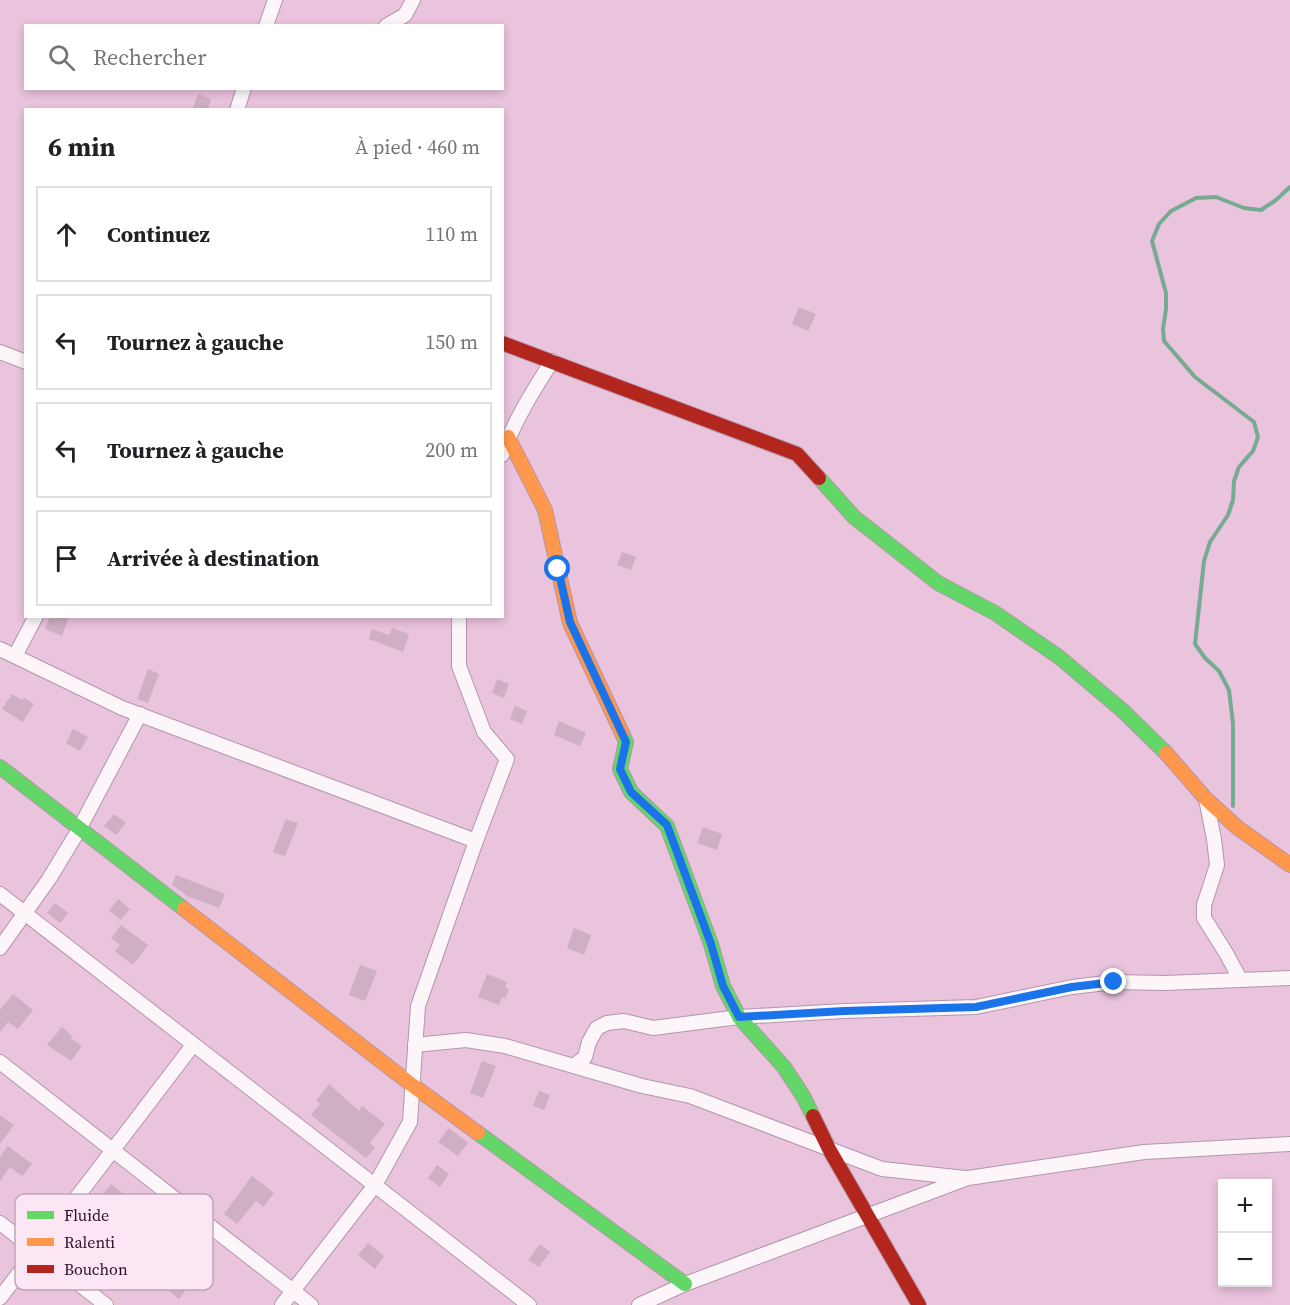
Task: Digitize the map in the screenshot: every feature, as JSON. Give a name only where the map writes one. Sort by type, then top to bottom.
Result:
[{"type":"street","points":[[267,24],[275,0]]},
{"type":"street","points":[[389,24],[405,15],[413,0]]},
{"type":"street","points":[[238,108],[243,90]]},
{"type":"street","points":[[504,344],[797,454],[854,517],[938,584],[995,613],[1059,657],[1113,703],[1167,754],[1206,799],[1238,828],[1290,865]]},
{"type":"street","points":[[0,352],[24,361]]},
{"type":"street","points":[[504,449],[508,437],[552,362]]},
{"type":"street","points":[[508,437],[545,510],[570,622],[626,742],[620,769],[631,792],[667,825],[711,944],[723,986],[739,1017],[784,1067],[803,1096],[866,1217],[919,1305]]},
{"type":"street","points":[[15,656],[35,618]]},
{"type":"street","points":[[282,1305],[375,1185],[410,1122],[418,1006],[507,759],[484,732],[459,666],[459,618]]},
{"type":"street","points":[[0,649],[140,714],[476,841]]},
{"type":"street","points":[[0,948],[50,879],[140,714]]},
{"type":"street","points":[[0,767],[412,1085],[685,1284]]},
{"type":"street","points":[[1206,799],[1217,865],[1204,905],[1204,918],[1240,979]]},
{"type":"street","points":[[0,894],[529,1305]]},
{"type":"street","points":[[574,1066],[585,1057],[589,1042],[597,1029],[608,1023],[624,1021],[653,1028],[739,1017],[976,1007],[1072,987],[1114,982],[1165,983],[1290,978]]},
{"type":"street","points":[[415,1045],[466,1040],[505,1046],[642,1086],[690,1096],[882,1169],[968,1178]]},
{"type":"street","points":[[79,1194],[194,1045]]},
{"type":"street","points":[[0,1062],[170,1194]]},
{"type":"street","points":[[639,1305],[685,1284],[968,1178],[1144,1152],[1290,1144]]},
{"type":"street","points":[[0,1223],[15,1235]]},
{"type":"street","points":[[213,1228],[311,1305]]},
{"type":"street","points":[[0,1298],[15,1278]]},
{"type":"street","points":[[87,1290],[106,1305]]},
{"type":"building","points":[[198,94],[211,99],[209,108],[193,108]]},
{"type":"building","points":[[799,307],[816,314],[808,331],[792,324]]},
{"type":"building","points":[[622,552],[636,557],[631,570],[617,565]]},
{"type":"building","points":[[49,618],[68,618],[62,636],[45,629]]},
{"type":"building","points":[[392,628],[409,634],[403,652],[369,639],[372,629],[389,635]]},
{"type":"building","points":[[148,669],[159,674],[148,703],[137,699]]},
{"type":"building","points":[[497,679],[509,684],[504,698],[492,693]]},
{"type":"building","points":[[12,694],[34,704],[23,722],[2,709]]},
{"type":"building","points":[[515,706],[527,711],[522,724],[510,719]]},
{"type":"building","points":[[559,721],[586,733],[580,746],[554,735]]},
{"type":"building","points":[[73,729],[88,737],[80,751],[66,743]]},
{"type":"building","points":[[114,814],[126,823],[116,835],[104,826]]},
{"type":"building","points":[[286,819],[298,823],[285,856],[273,852]]},
{"type":"building","points":[[703,827],[722,834],[717,850],[697,843]]},
{"type":"building","points":[[176,875],[225,894],[219,908],[190,898],[172,885]]},
{"type":"building","points":[[118,899],[130,909],[121,920],[109,911]]},
{"type":"building","points":[[55,903],[68,913],[60,923],[47,913]]},
{"type":"building","points":[[121,925],[148,945],[133,965],[115,951],[120,945],[111,938]]},
{"type":"building","points":[[574,928],[591,935],[584,955],[567,948]]},
{"type":"building","points":[[360,965],[377,971],[365,1001],[349,995]]},
{"type":"building","points":[[487,974],[507,982],[505,988],[509,989],[505,999],[502,997],[499,1005],[478,997]]},
{"type":"building","points":[[13,994],[33,1010],[18,1029],[8,1022],[0,1032],[0,1010]]},
{"type":"building","points":[[62,1027],[82,1046],[71,1061],[47,1045]]},
{"type":"building","points":[[482,1061],[496,1066],[483,1098],[470,1093]]},
{"type":"building","points":[[329,1084],[359,1111],[362,1106],[385,1124],[370,1143],[375,1148],[366,1158],[311,1115],[320,1104],[316,1101]]},
{"type":"building","points":[[539,1091],[550,1095],[544,1110],[533,1106]]},
{"type":"building","points":[[0,1115],[14,1125],[0,1144]]},
{"type":"building","points":[[449,1128],[468,1143],[458,1156],[438,1142]]},
{"type":"building","points":[[8,1146],[32,1164],[22,1176],[10,1167],[0,1181],[0,1157]]},
{"type":"building","points":[[437,1165],[449,1174],[440,1187],[428,1178]]},
{"type":"building","points":[[252,1176],[274,1193],[263,1207],[256,1201],[237,1224],[224,1214]]},
{"type":"building","points":[[111,1184],[124,1194],[103,1194]]},
{"type":"building","points":[[368,1243],[384,1256],[375,1269],[358,1255]]},
{"type":"building","points":[[540,1244],[550,1252],[539,1267],[528,1260]]},
{"type":"building","points":[[167,1290],[186,1290],[179,1299]]},
{"type":"waterway","points":[[1233,806],[1233,724],[1229,690],[1219,671],[1205,658],[1195,644],[1204,561],[1210,542],[1228,515],[1239,467],[1253,451],[1258,437],[1254,422],[1195,377],[1164,341],[1166,293],[1152,241],[1159,224],[1171,211],[1196,198],[1216,197],[1244,208],[1261,210],[1290,187]]},
{"type":"traffic: fast","points":[[819,478],[854,517],[938,583],[995,613],[1059,657],[1122,710],[1166,753]]},
{"type":"traffic: fast","points":[[622,733],[626,742],[620,769],[631,792],[667,826],[711,944],[723,986],[739,1017],[784,1067],[813,1116]]},
{"type":"traffic: fast","points":[[0,767],[184,909]]},
{"type":"traffic: fast","points":[[478,1133],[685,1284]]},
{"type":"traffic: slow","points":[[508,437],[545,510],[570,623],[622,733]]},
{"type":"traffic: slow","points":[[1166,753],[1206,799],[1238,828],[1290,865]]},
{"type":"traffic: slow","points":[[184,909],[412,1085],[478,1133]]},
{"type":"traffic: jam","points":[[504,344],[797,454],[819,478]]},
{"type":"traffic: jam","points":[[813,1116],[829,1149],[919,1305]]},
{"type":"route","points":[[558,569],[570,622],[626,742],[620,769],[631,792],[667,825],[711,944],[723,986],[739,1017],[976,1007],[1072,987],[1114,982]]}]
